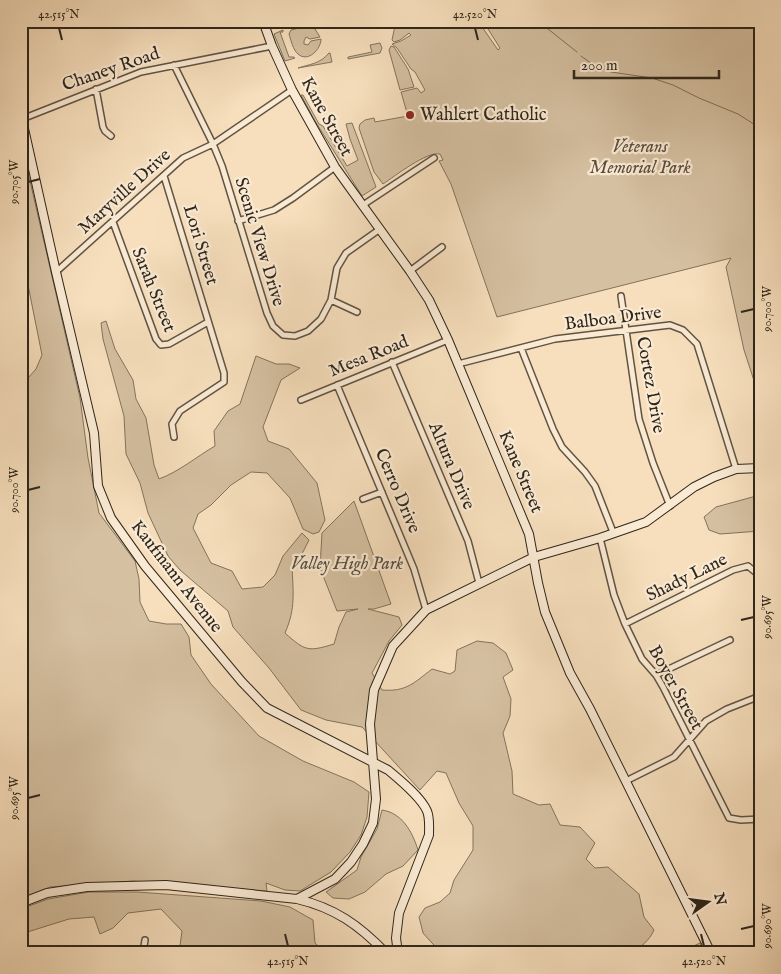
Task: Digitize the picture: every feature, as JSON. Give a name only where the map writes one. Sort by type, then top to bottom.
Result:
[{"type":"street","name":"Kane Street","points":[[263,21],[292,90],[335,167],[410,270],[429,300],[448,340],[529,534],[545,612],[567,666],[626,780],[711,953]]},
{"type":"street","name":"Chaney Road","points":[[22,118],[141,72],[272,46]]},
{"type":"street","name":"Scenic View Drive","points":[[174,65],[213,144],[267,313],[273,326],[282,335],[295,336],[308,331],[321,320],[331,300],[337,268],[346,253],[380,229]]},
{"type":"street","points":[[96,89],[103,127],[111,136]]},
{"type":"street","name":"Maryville Drive","points":[[56,272],[183,158],[213,144],[292,90]]},
{"type":"street","name":"Kaufmann Avenue","points":[[22,118],[94,433],[98,486],[111,518],[145,566],[242,682],[267,708],[388,770],[408,787],[427,811],[430,822],[429,835],[399,913],[396,938],[398,953]]},
{"type":"street","points":[[363,205],[434,158]]},
{"type":"street","points":[[238,221],[274,210],[335,167]]},
{"type":"street","name":"Lori Street","points":[[164,176],[224,372],[224,382],[180,411],[172,424],[174,437]]},
{"type":"street","name":"Sarah Street","points":[[113,222],[156,339],[161,345],[169,344],[208,322]]},
{"type":"street","points":[[410,270],[442,247]]},
{"type":"street","name":"Cortez Drive","points":[[621,296],[639,420],[670,506]]},
{"type":"street","points":[[331,300],[357,312]]},
{"type":"street","name":"Balboa Drive","points":[[458,364],[555,339],[670,325],[683,330],[697,344],[736,469]]},
{"type":"street","name":"Mesa Road","points":[[300,400],[448,340]]},
{"type":"street","points":[[521,348],[562,447],[595,486],[613,532]]},
{"type":"street","name":"Altura Drive","points":[[392,362],[468,541],[479,583]]},
{"type":"street","name":"Cerro Drive","points":[[337,385],[414,569],[426,610]]},
{"type":"street","points":[[297,900],[335,879],[352,862],[373,823],[376,799],[370,724],[374,690],[393,646],[426,610],[534,557],[600,538],[646,522],[694,487],[714,477],[736,469],[760,468]]},
{"type":"street","points":[[363,499],[382,492]]},
{"type":"street","name":"Boyer Street","points":[[600,538],[614,595],[625,624],[642,658],[656,675],[729,818],[741,820],[760,819]]},
{"type":"street","name":"Shady Lane","points":[[625,624],[733,570],[748,566],[760,576]]},
{"type":"street","points":[[656,675],[730,640]]},
{"type":"street","points":[[626,780],[674,757],[706,721],[727,709],[760,696]]},
{"type":"street","points":[[21,903],[46,893],[87,887],[166,885],[297,900],[338,913],[373,940],[386,953]]},
{"type":"street","points":[[143,953],[145,940]]},
{"type":"street","points":[[83,953],[90,951],[95,953]]},
{"type":"green space","name":"Veterans Memorial Park","points":[[396,21],[478,21],[498,50],[500,48],[483,21],[760,21],[760,399],[744,350],[726,267],[731,258],[497,317],[451,184],[439,161],[443,160],[440,154],[427,156],[419,160],[383,184],[374,172],[359,128],[360,124],[365,120],[374,118],[375,122],[408,116],[401,92],[417,88],[421,93],[425,90],[415,72],[392,44],[411,35],[409,33],[394,42],[392,40]]},
{"type":"green space","points":[[307,26],[315,29],[320,37],[310,39],[306,37],[304,44],[308,45],[311,41],[321,39],[316,51],[306,57],[296,52],[289,34],[291,30]]},
{"type":"green space","points":[[283,30],[283,32],[280,32],[289,57],[295,58],[285,61],[274,34]]},
{"type":"green space","points":[[380,43],[382,48],[380,53],[348,59],[348,57],[372,52],[370,45]]},
{"type":"green space","points":[[391,46],[394,47],[408,69],[414,87],[400,90],[389,50]]},
{"type":"green space","points":[[329,53],[332,62],[298,68],[318,62]]},
{"type":"green space","points":[[301,95],[303,95],[319,124],[323,126],[347,166],[358,160],[346,124],[352,123],[376,187],[362,196]]},
{"type":"green space","points":[[27,168],[80,398],[88,458],[99,513],[135,561],[139,579],[140,602],[149,621],[181,624],[189,637],[191,655],[211,684],[259,736],[303,761],[354,782],[369,792],[367,817],[361,835],[350,852],[331,872],[300,891],[285,890],[266,883],[267,891],[133,881],[50,887],[21,900],[21,386],[36,369],[42,355],[27,280],[21,264],[21,169]]},
{"type":"green space","name":"Valley High Park","points":[[106,321],[115,349],[133,380],[136,399],[146,418],[154,465],[159,479],[181,468],[215,446],[214,431],[228,411],[240,404],[256,356],[276,364],[289,364],[300,368],[281,380],[263,427],[268,441],[289,449],[317,483],[325,520],[319,532],[313,534],[303,529],[290,498],[267,473],[251,472],[231,485],[211,505],[198,514],[193,528],[211,563],[232,571],[242,589],[263,587],[275,575],[283,556],[302,533],[309,540],[303,552],[292,565],[292,608],[285,633],[297,643],[307,648],[312,649],[334,644],[346,612],[358,609],[337,611],[320,568],[322,533],[354,501],[391,604],[368,609],[399,617],[402,625],[389,641],[372,673],[382,690],[397,690],[409,686],[432,669],[450,674],[455,671],[457,650],[477,641],[493,643],[506,653],[513,670],[503,677],[511,699],[510,716],[503,733],[512,771],[513,794],[539,805],[550,804],[560,825],[580,827],[595,843],[586,859],[595,868],[608,867],[639,894],[644,917],[654,930],[641,946],[631,953],[441,953],[423,933],[419,917],[425,908],[440,902],[450,893],[454,880],[473,850],[473,826],[459,803],[446,773],[437,771],[420,790],[362,727],[326,720],[301,710],[269,668],[233,627],[228,611],[180,570],[168,556],[148,513],[140,483],[126,454],[124,416],[103,339],[101,323]]},
{"type":"green space","points":[[760,495],[760,531],[720,534],[709,530],[704,517],[716,507]]},
{"type":"green space","points":[[382,810],[401,819],[413,836],[418,850],[403,866],[386,874],[365,892],[349,899],[333,898],[326,892],[357,870],[361,857],[377,829]]},
{"type":"green space","points":[[89,892],[137,892],[261,901],[290,907],[313,920],[315,943],[326,953],[179,953],[182,931],[161,909],[128,913],[113,928],[100,934],[94,917],[69,919],[21,934],[21,909],[48,899]]},
{"type":"green space","points":[[700,943],[704,951],[703,953],[679,953]]},
{"type":"waterway","points":[[543,25],[577,52]]},
{"type":"waterway","points":[[581,56],[595,66]]},
{"type":"waterway","points":[[601,68],[611,72],[652,78],[673,85],[738,114],[760,128]]},
{"type":"place","name":"Wahlert Catholic","points":[[410,115]]}]
